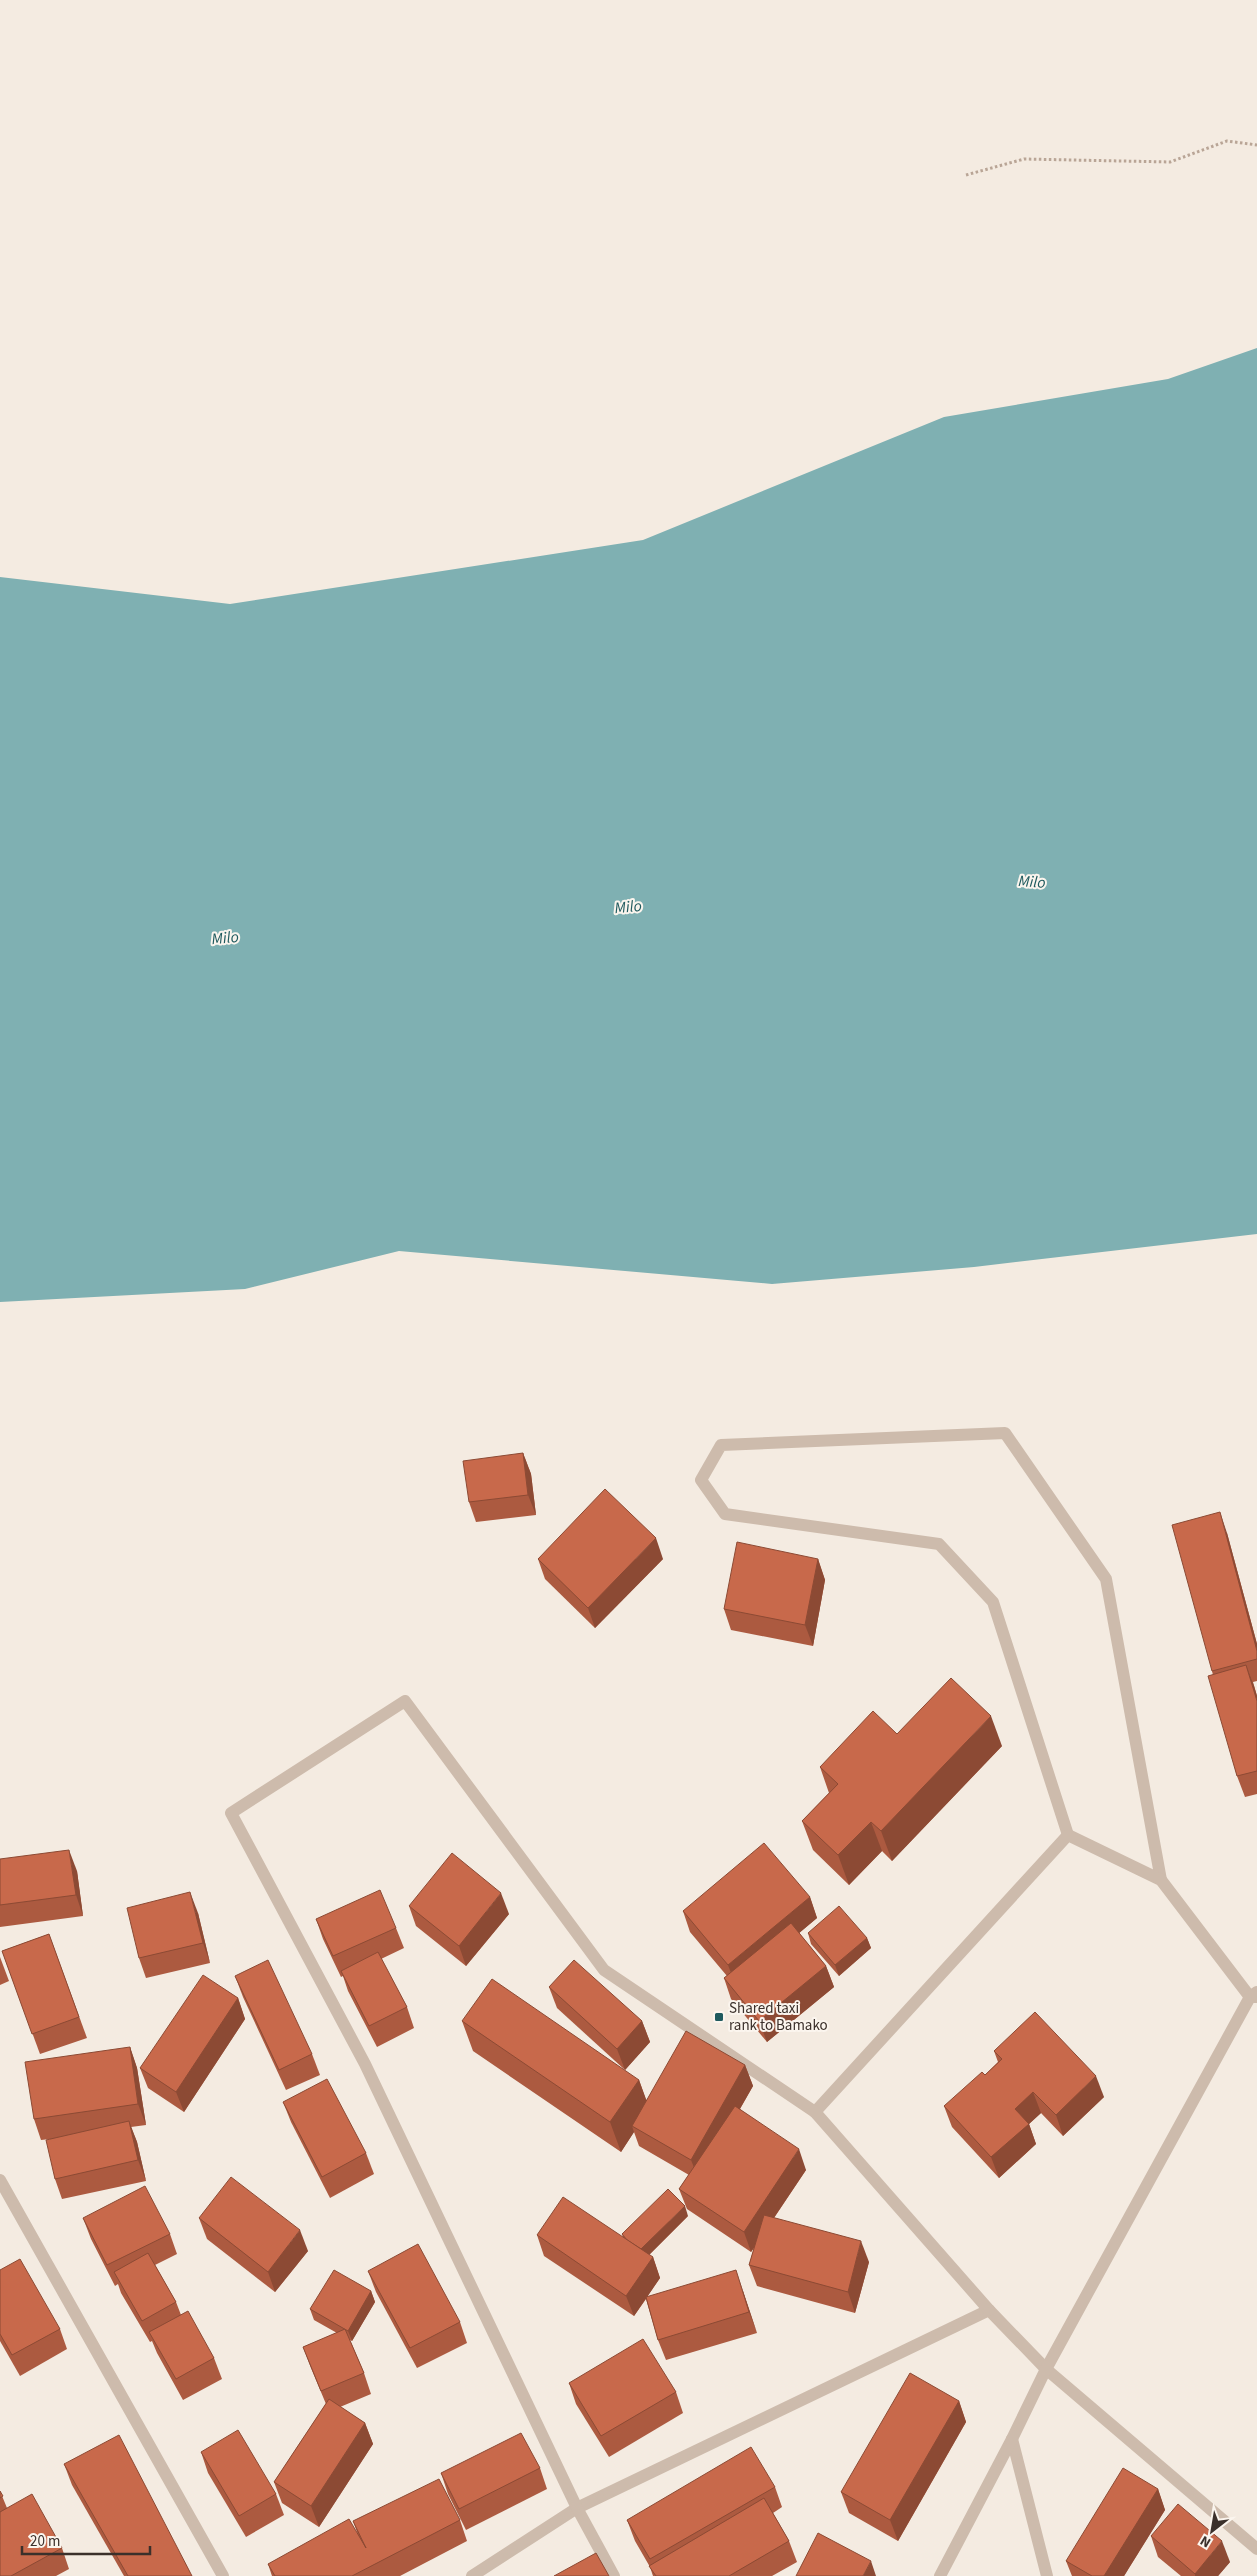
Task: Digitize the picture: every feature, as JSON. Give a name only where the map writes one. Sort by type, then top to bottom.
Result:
[{"type":"street","points":[[940,2576],[1012,2439],[1046,2369],[1255,1995],[1161,1880],[1068,1836],[993,1602],[939,1544],[725,1514],[701,1480],[721,1445],[1005,1433],[1106,1579],[1161,1880]]},
{"type":"street","points":[[614,2576],[577,2508],[365,2064],[231,1813],[405,1701],[604,1970],[815,2112],[989,2310],[1046,2369],[1257,2549]]},
{"type":"street","points":[[815,2112],[1068,1836]]},
{"type":"street","points":[[0,2180],[223,2576]]},
{"type":"street","points":[[472,2576],[577,2508],[989,2310]]},
{"type":"street","points":[[1012,2439],[1047,2576]]},
{"type":"path","points":[[966,176],[1024,159],[1170,162],[1226,141],[1257,144]]},
{"type":"water","name":"Milo","points":[[1257,348],[1257,1234],[974,1267],[772,1284],[399,1251],[245,1289],[0,1302],[0,577],[230,604],[643,540],[944,417],[1168,379]]},
{"type":"building","points":[[523,1453],[528,1495],[469,1502],[463,1461]]},
{"type":"building","points":[[605,1489],[656,1538],[588,1608],[538,1559]]},
{"type":"building","points":[[1220,1512],[1257,1651],[1257,1659],[1212,1671],[1172,1525]]},
{"type":"building","points":[[737,1542],[818,1559],[805,1625],[724,1609]]},
{"type":"building","points":[[1246,1665],[1257,1701],[1257,1771],[1237,1776],[1208,1676]]},
{"type":"building","points":[[951,1678],[991,1716],[881,1831],[871,1822],[838,1855],[802,1821],[838,1784],[820,1767],[873,1711],[897,1734]]},
{"type":"building","points":[[764,1843],[810,1897],[728,1965],[683,1911]]},
{"type":"building","points":[[69,1850],[76,1895],[0,1905],[0,1859]]},
{"type":"building","points":[[452,1853],[501,1893],[459,1946],[409,1906]]},
{"type":"building","points":[[380,1890],[396,1928],[333,1956],[316,1919]]},
{"type":"building","points":[[190,1892],[203,1943],[139,1958],[127,1908]]},
{"type":"building","points":[[839,1906],[867,1938],[835,1965],[808,1933]]},
{"type":"building","points":[[791,1923],[826,1966],[759,2021],[724,1978]]},
{"type":"building","points":[[49,1934],[79,2017],[32,2034],[2,1951]]},
{"type":"building","points":[[378,1952],[407,2007],[369,2026],[341,1971]]},
{"type":"building","points":[[268,1960],[312,2054],[279,2070],[235,1976]]},
{"type":"building","points":[[574,1960],[642,2021],[617,2049],[549,1987]]},
{"type":"building","points":[[203,1975],[238,1998],[176,2092],[140,2068]]},
{"type":"building","points":[[492,1979],[639,2080],[610,2122],[462,2021]]},
{"type":"building","points":[[1035,2012],[1096,2076],[1056,2115],[1033,2092],[1015,2109],[1029,2124],[991,2157],[944,2106],[982,2072],[985,2075],[1002,2059],[994,2051]]},
{"type":"building","points":[[686,2031],[745,2065],[691,2160],[632,2126]]},
{"type":"building","points":[[130,2047],[138,2104],[34,2119],[25,2062]]},
{"type":"building","points":[[327,2079],[366,2153],[322,2177],[283,2102]]},
{"type":"building","points":[[735,2106],[799,2149],[744,2232],[679,2189]]},
{"type":"building","points":[[129,2121],[138,2160],[55,2179],[46,2140]]},
{"type":"building","points":[[231,2177],[300,2230],[268,2272],[199,2218]]},
{"type":"building","points":[[145,2186],[170,2234],[107,2265],[83,2218]]},
{"type":"building","points":[[668,2189],[685,2206],[641,2249],[627,2240],[622,2234]]},
{"type":"building","points":[[563,2197],[653,2257],[626,2296],[537,2235]]},
{"type":"building","points":[[764,2215],[861,2241],[848,2292],[749,2265]]},
{"type":"building","points":[[418,2244],[460,2322],[410,2348],[368,2271]]},
{"type":"building","points":[[148,2253],[176,2302],[142,2321],[114,2272]]},
{"type":"building","points":[[20,2259],[60,2329],[12,2355],[0,2334],[0,2270]]},
{"type":"building","points":[[334,2270],[371,2291],[348,2331],[310,2309]]},
{"type":"building","points":[[736,2270],[749,2312],[658,2340],[646,2297]]},
{"type":"building","points":[[188,2311],[214,2358],[176,2379],[149,2332]]},
{"type":"building","points":[[345,2329],[364,2373],[321,2391],[303,2347]]},
{"type":"building","points":[[643,2339],[676,2392],[601,2436],[569,2383]]},
{"type":"building","points":[[910,2373],[959,2401],[890,2520],[841,2492]]},
{"type":"building","points":[[329,2399],[365,2423],[311,2506],[274,2482]]},
{"type":"building","points":[[238,2430],[276,2494],[239,2516],[201,2452]]},
{"type":"building","points":[[521,2433],[540,2468],[459,2509],[441,2473]]},
{"type":"building","points":[[119,2435],[192,2576],[128,2576],[64,2464]]},
{"type":"building","points":[[751,2447],[775,2487],[650,2559],[627,2520]]},
{"type":"building","points":[[1123,2468],[1158,2489],[1104,2576],[1092,2576],[1066,2561]]},
{"type":"building","points":[[439,2479],[460,2520],[352,2576],[275,2576],[268,2564],[349,2519],[366,2548],[353,2521]]},
{"type":"building","points":[[32,2494],[62,2548],[11,2576],[0,2576],[0,2512]]},
{"type":"building","points":[[764,2498],[789,2541],[729,2576],[656,2576],[649,2566]]},
{"type":"building","points":[[1178,2504],[1222,2541],[1195,2574],[1151,2536]]},
{"type":"building","points":[[818,2533],[871,2561],[863,2576],[796,2576]]},
{"type":"building","points":[[596,2553],[609,2576],[554,2576]]},
{"type":"place","name":"Shared taxi rank to Bamako","points":[[719,2017]]}]
